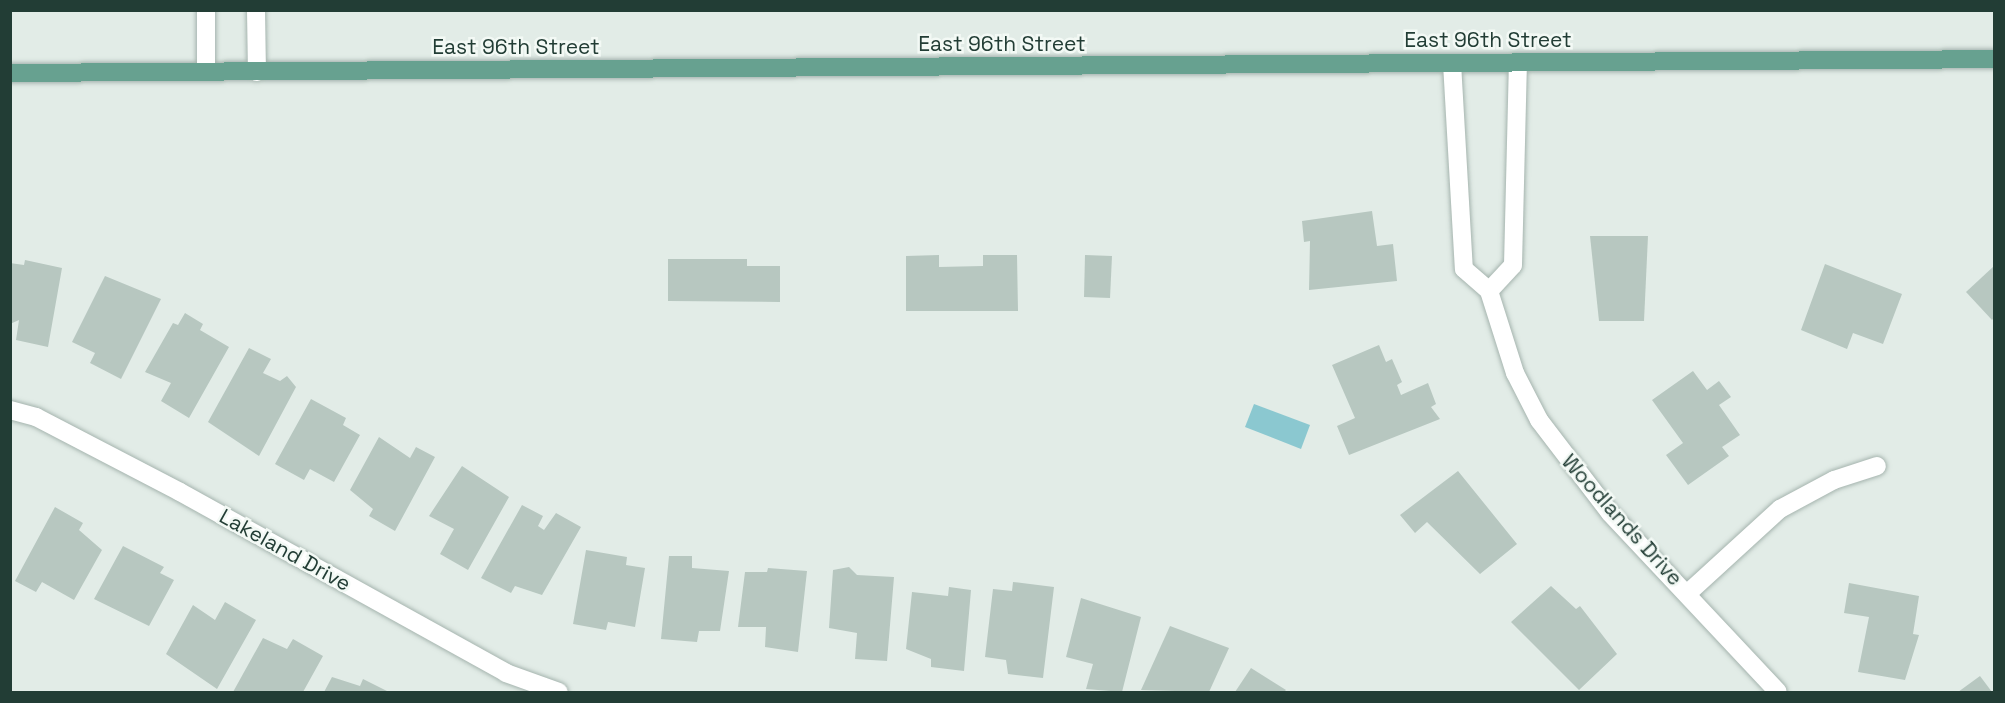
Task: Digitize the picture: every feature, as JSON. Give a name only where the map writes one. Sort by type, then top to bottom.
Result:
[{"type":"main road","name":"East 96th Street","points":[[10,73],[1995,59]]},
{"type":"street","points":[[206,10],[206,72]]},
{"type":"street","points":[[256,10],[257,72]]},
{"type":"street","points":[[1452,63],[1464,269],[1489,291],[1513,265],[1518,62]]},
{"type":"street","name":"Woodlands Drive","points":[[1489,291],[1515,373],[1539,420],[1610,513],[1688,593],[1778,693]]},
{"type":"street","name":"Lakeland Drive","points":[[10,410],[36,417],[180,492],[506,673],[559,693]]},
{"type":"street","points":[[1688,593],[1780,508],[1834,480],[1877,466]]},
{"type":"water","points":[[1254,404],[1310,425],[1301,449],[1245,427]]},
{"type":"building","points":[[1372,211],[1377,246],[1393,244],[1397,281],[1309,290],[1310,241],[1304,242],[1302,221]]},
{"type":"building","points":[[1590,236],[1648,236],[1644,321],[1599,321]]},
{"type":"building","points":[[939,255],[939,267],[983,266],[983,255],[1017,255],[1018,311],[906,311],[906,256]]},
{"type":"building","points":[[1085,255],[1112,256],[1110,298],[1084,297]]},
{"type":"building","points":[[668,259],[747,259],[747,266],[780,266],[780,302],[668,301]]},
{"type":"building","points":[[25,260],[62,268],[48,347],[16,340],[19,320],[10,324],[10,263],[24,265]]},
{"type":"building","points":[[1825,264],[1902,294],[1883,344],[1853,333],[1847,349],[1801,330]]},
{"type":"building","points":[[1994,266],[1994,318],[1992,320],[1966,292]]},
{"type":"building","points":[[105,276],[161,299],[121,379],[90,363],[95,353],[72,342]]},
{"type":"building","points":[[185,313],[203,324],[200,330],[229,347],[189,418],[161,401],[171,383],[145,372],[173,323],[178,325]]},
{"type":"building","points":[[1379,345],[1386,362],[1392,359],[1402,382],[1397,385],[1401,395],[1428,383],[1436,404],[1431,407],[1440,419],[1349,455],[1337,426],[1355,418],[1332,365]]},
{"type":"building","points":[[249,348],[271,359],[263,373],[280,381],[287,376],[296,387],[259,456],[208,422]]},
{"type":"building","points":[[1693,371],[1707,390],[1719,381],[1731,397],[1719,405],[1740,435],[1722,447],[1729,456],[1688,485],[1666,455],[1683,443],[1652,400]]},
{"type":"building","points":[[311,399],[346,418],[343,425],[360,435],[334,482],[310,469],[304,480],[275,464]]},
{"type":"building","points":[[379,437],[410,458],[416,447],[435,457],[395,531],[369,516],[373,509],[350,490]]},
{"type":"building","points":[[462,466],[509,497],[468,570],[440,554],[454,529],[429,516]]},
{"type":"building","points":[[1458,471],[1517,544],[1480,574],[1427,522],[1415,533],[1400,515]]},
{"type":"building","points":[[522,505],[543,516],[538,526],[544,530],[556,513],[581,527],[542,595],[515,586],[511,593],[481,578]]},
{"type":"building","points":[[55,507],[83,523],[79,530],[102,550],[74,600],[42,582],[36,592],[15,581]]},
{"type":"building","points":[[123,546],[164,567],[160,573],[174,580],[149,626],[94,599]]},
{"type":"building","points":[[586,550],[627,557],[626,565],[645,568],[635,627],[608,622],[606,630],[573,624]]},
{"type":"building","points":[[669,556],[692,556],[692,568],[729,571],[720,631],[699,631],[697,642],[661,639]]},
{"type":"building","points":[[849,567],[857,575],[894,577],[887,661],[855,659],[857,633],[829,628],[833,570]]},
{"type":"building","points":[[768,568],[807,571],[798,652],[765,647],[766,627],[738,627],[745,572],[767,572]]},
{"type":"building","points":[[1013,582],[1054,587],[1043,678],[1008,674],[1006,660],[985,657],[993,589],[1012,591]]},
{"type":"building","points":[[1849,583],[1919,596],[1913,634],[1919,635],[1905,680],[1858,672],[1869,617],[1844,613]]},
{"type":"building","points":[[1551,586],[1576,609],[1580,606],[1617,654],[1579,690],[1511,622]]},
{"type":"building","points":[[949,587],[971,590],[964,671],[931,667],[931,659],[906,649],[912,592],[948,596]]},
{"type":"building","points":[[1081,598],[1141,617],[1122,692],[1086,689],[1093,664],[1066,657]]},
{"type":"building","points":[[225,602],[256,620],[217,689],[166,654],[193,605],[215,620]]},
{"type":"building","points":[[1170,626],[1229,648],[1209,692],[1141,690]]},
{"type":"building","points":[[263,638],[287,649],[293,639],[323,656],[303,692],[233,692]]},
{"type":"building","points":[[1251,668],[1286,690],[1284,692],[1235,692]]},
{"type":"building","points":[[1980,676],[1992,692],[1958,692]]},
{"type":"building","points":[[332,677],[360,686],[363,679],[389,692],[324,692]]}]
